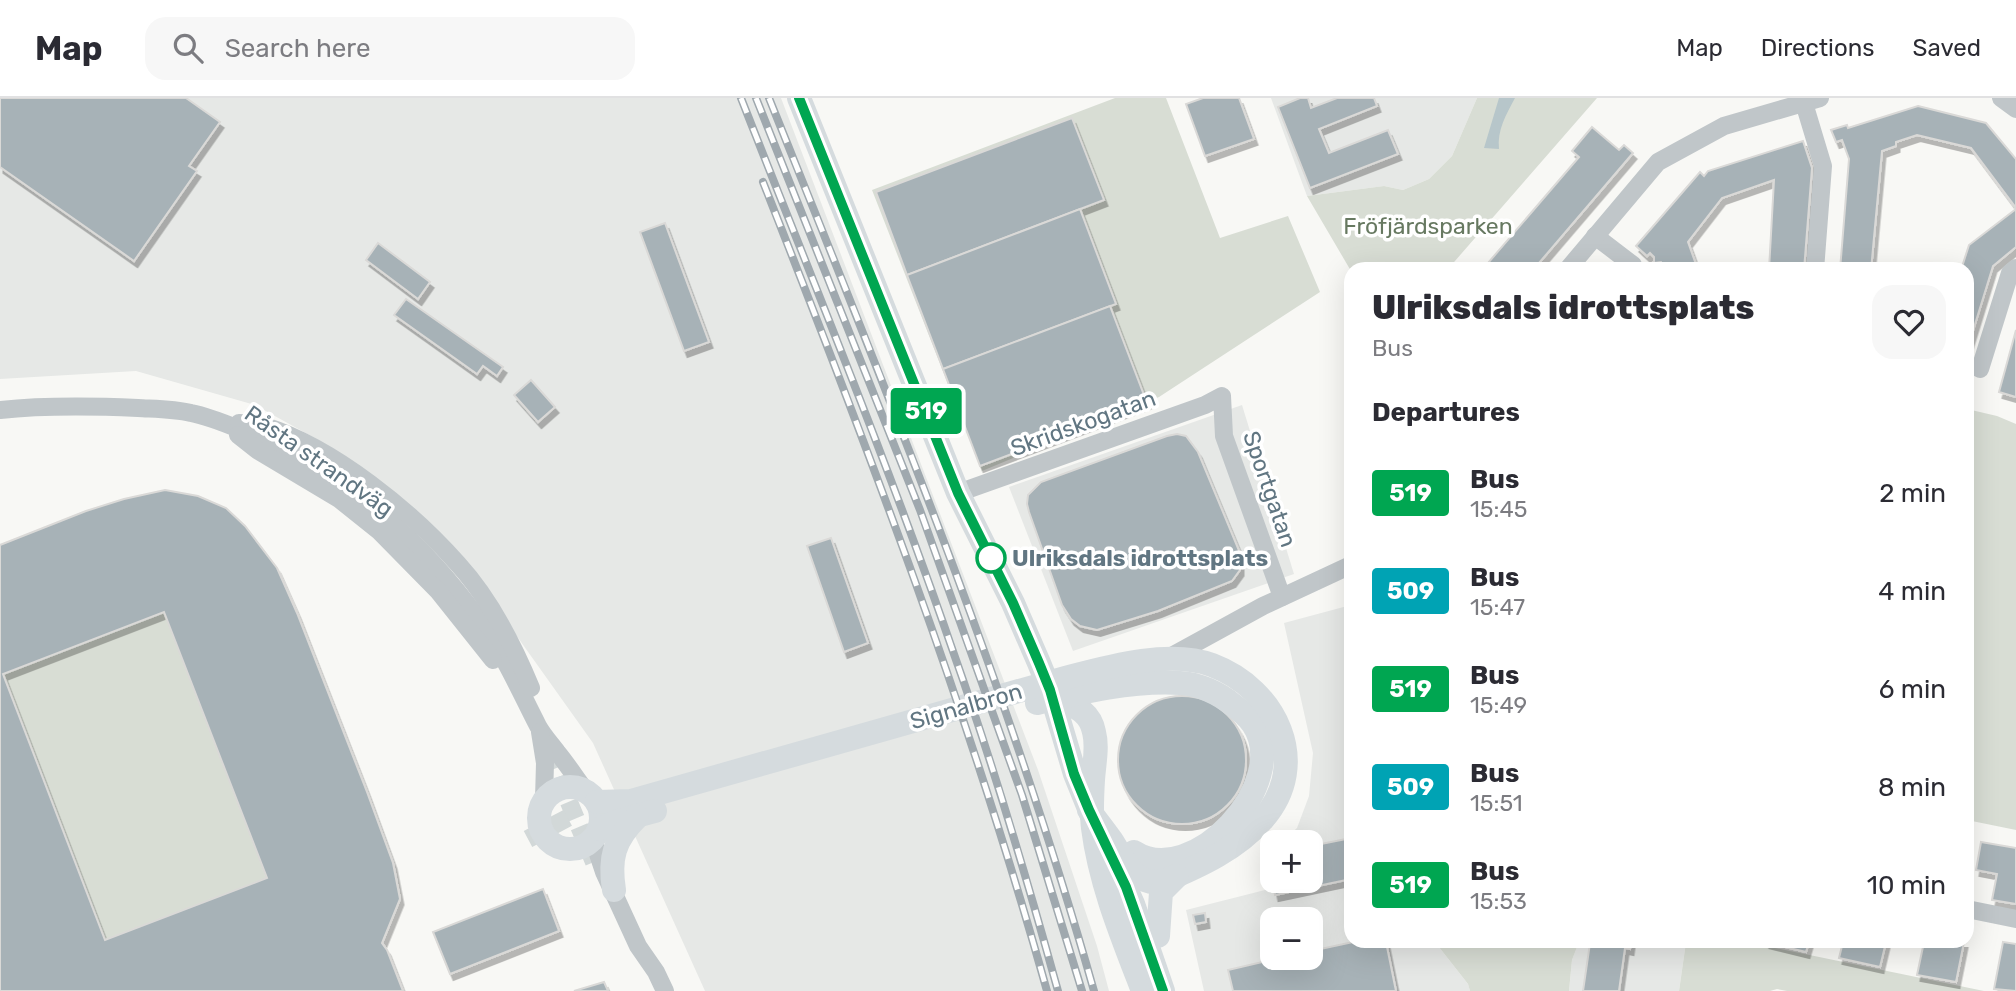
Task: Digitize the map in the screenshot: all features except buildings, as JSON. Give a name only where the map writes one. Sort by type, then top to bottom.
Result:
[{"type":"street","points":[[799,98],[958,493],[1013,603],[1053,694],[1075,729],[1096,788],[1134,852],[1162,956],[1156,990]]},
{"type":"street","points":[[2001,98],[2016,109]]},
{"type":"street","points":[[1574,262],[1658,162],[1724,127],[1812,100],[1823,166],[1816,262]]},
{"type":"street","points":[[1595,236],[1629,262]]},
{"type":"street","points":[[1980,369],[2010,273],[2016,268]]},
{"type":"street","name":"Skridskogatan","points":[[958,493],[1205,405],[1222,396]]},
{"type":"street","name":"Sportgatan","points":[[1222,396],[1224,436],[1282,597]]},
{"type":"street","name":"Råsta strandväg","points":[[0,410],[42,406],[99,406],[190,413],[222,422],[299,456],[369,502],[404,533],[456,590],[506,661],[539,729],[545,763],[544,799]]},
{"type":"street","name":"Råsta strandväg","points":[[222,422],[263,425],[332,459],[397,505],[459,565],[480,593],[520,662],[534,697],[548,752],[494,662],[416,567],[379,531],[339,499],[257,450],[222,422]]},
{"type":"street","points":[[1053,694],[1160,661],[1282,597],[1344,568]]},
{"type":"street","name":"Signalbron","points":[[591,796],[631,801],[1107,667],[1140,661],[1188,660],[1212,665],[1230,674],[1261,698],[1276,718],[1286,754],[1283,782],[1263,819],[1230,848],[1177,876]]},
{"type":"street","name":"Signalbron","points":[[596,834],[618,821],[1053,694],[1143,684],[1181,683],[1224,697],[1253,724],[1260,742],[1261,765],[1248,802],[1233,822],[1202,846],[1170,859],[1149,859],[1134,852]]},
{"type":"street","points":[[1053,694],[1074,774],[1126,887],[1156,990]]},
{"type":"street","points":[[1053,694],[1080,708],[1089,718],[1095,732],[1093,828],[1104,878],[1130,958],[1156,990]]},
{"type":"street","name":"Råsta strandväg","points":[[539,729],[591,796]]},
{"type":"street","points":[[596,834],[584,846],[574,849],[554,845],[540,830],[538,819],[544,799],[563,787],[575,787],[591,796],[601,811],[596,834],[607,883],[658,991]]},
{"type":"street","points":[[1089,810],[1128,867],[1142,880],[1158,883],[1177,876]]},
{"type":"street","points":[[637,817],[625,828],[617,841],[607,883],[638,946],[665,991]]},
{"type":"street","points":[[1158,936],[1161,892],[1177,876]]},
{"type":"street","points":[[1974,910],[2016,919]]},
{"type":"shaded area","points":[[0,98],[781,98],[1038,770],[1097,946],[1109,991],[705,991],[593,743],[466,565],[320,441],[255,405],[136,371],[0,379]]},
{"type":"shaded area","points":[[1271,98],[1477,98],[1452,156],[1429,179],[1403,190],[1384,186],[1307,196]]},
{"type":"shaded area","points":[[1499,98],[1515,98],[1501,129],[1499,149],[1484,148]]},
{"type":"shaded area","points":[[1242,405],[1294,574],[1073,651],[1009,487]]},
{"type":"shaded area","points":[[1344,607],[1344,948],[1440,948],[1468,984],[1470,991],[1204,991],[1186,910],[1260,891],[1323,893],[1323,830],[1295,830],[1309,796],[1313,753],[1284,623]]},
{"type":"shaded area","points":[[1577,948],[1685,948],[1679,991],[1569,991],[1572,960]]},
{"type":"green space","points":[[1115,98],[1166,98],[1220,238],[1288,216],[1320,292],[1159,397],[982,471],[872,190]]},
{"type":"green space","name":"Fröfjärdsparken","points":[[1477,98],[1597,98],[1454,262],[1346,262],[1307,196],[1384,186],[1403,190],[1429,179],[1452,156]]},
{"type":"green space","points":[[1974,411],[2016,424],[2016,830],[1974,821]]},
{"type":"green space","points":[[164,612],[267,878],[105,940],[3,674]]},
{"type":"green space","points":[[1440,948],[1577,948],[1572,960],[1569,991],[1470,991],[1468,984]]},
{"type":"green space","points":[[1685,948],[1775,948],[1984,991],[1777,989],[1679,991]]},
{"type":"tunnel","points":[[548,752],[594,862]]},
{"type":"tunnel","points":[[528,839],[573,815]]},
{"type":"railway","points":[[741,98],[851,376],[930,586],[997,781],[1058,991]]},
{"type":"railway","points":[[756,98],[920,510],[1022,795],[1082,991]]},
{"type":"railway","points":[[769,98],[944,540],[1024,764],[1094,991]]},
{"type":"railway","points":[[763,182],[916,583],[985,786],[1047,991]]},
{"type":"bus line","name":"519","points":[[799,98],[958,493],[1013,603],[1039,663],[1050,690],[1074,774],[1133,904],[1163,991]]},
{"type":"place","name":"Ulriksdals idrottsplats","points":[[991,558]]}]
